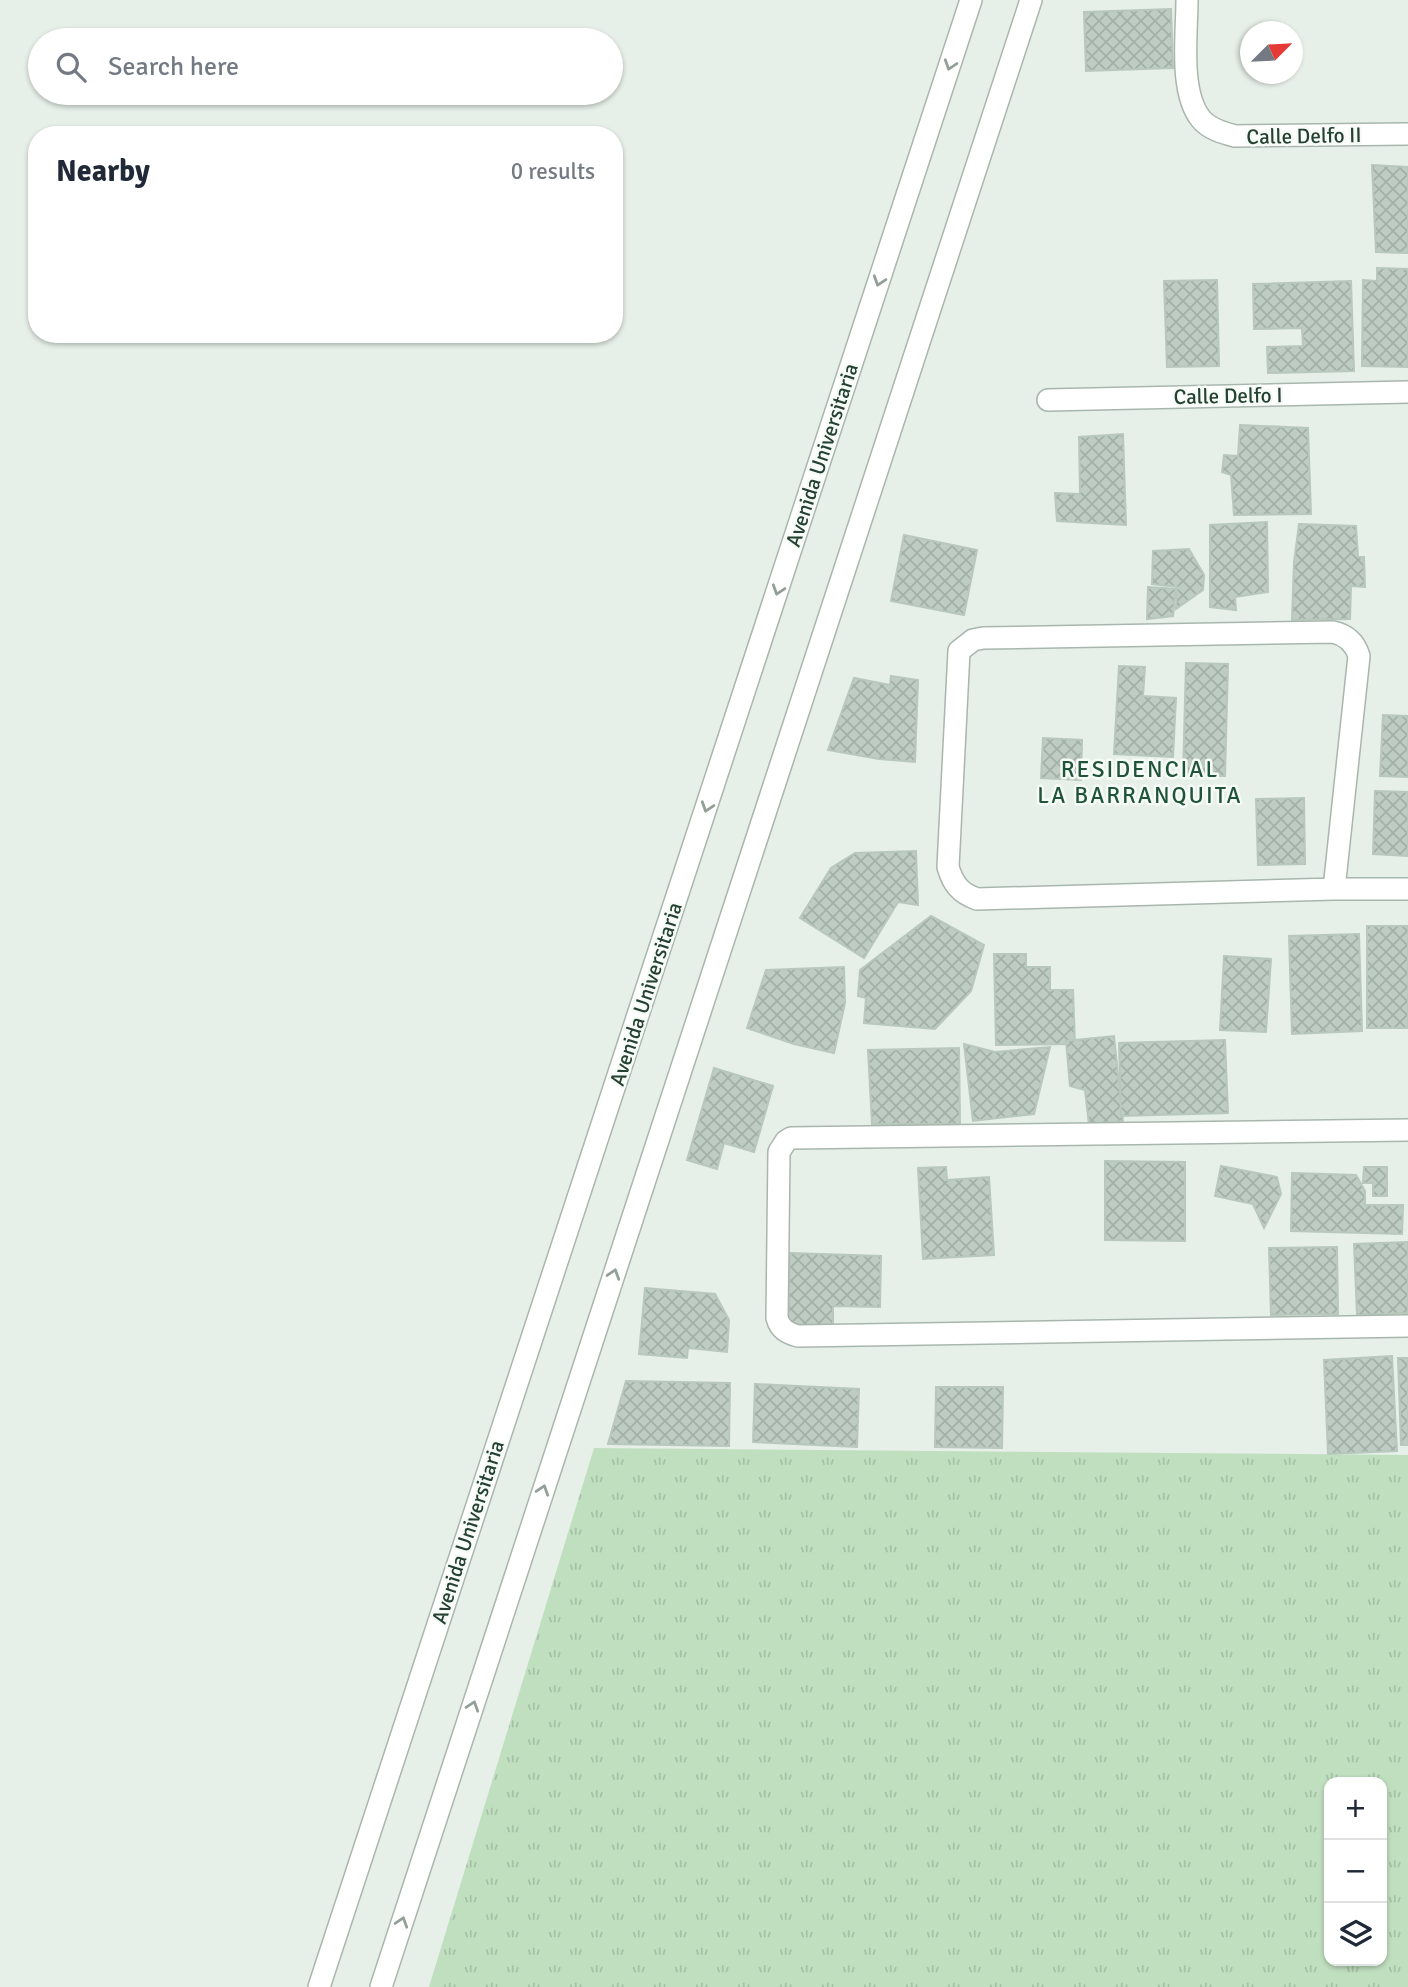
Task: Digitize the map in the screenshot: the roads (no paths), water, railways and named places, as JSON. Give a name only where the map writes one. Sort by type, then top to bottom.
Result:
[{"type":"street","name":"Avenida Universitaria","points":[[319,1987],[971,0]]},
{"type":"street","points":[[381,1987],[1031,0]]},
{"type":"street","name":"Calle Delfo II","points":[[1187,0],[1187,85],[1202,120],[1217,131],[1235,136],[1408,134]]},
{"type":"street","name":"Calle Delfo I","points":[[1048,400],[1408,392]]},
{"type":"street","points":[[1334,889],[1359,656],[1351,640],[1342,634],[982,638],[973,640],[959,650],[948,867],[951,878],[967,895],[977,899],[1408,889]]},
{"type":"street","points":[[1408,1130],[791,1138],[781,1146],[779,1152],[777,1318],[784,1331],[797,1336],[1408,1326]]},
{"type":"district","name":"RESIDENCIAL LA BARRANQUITA","points":[[1140,782]]}]
